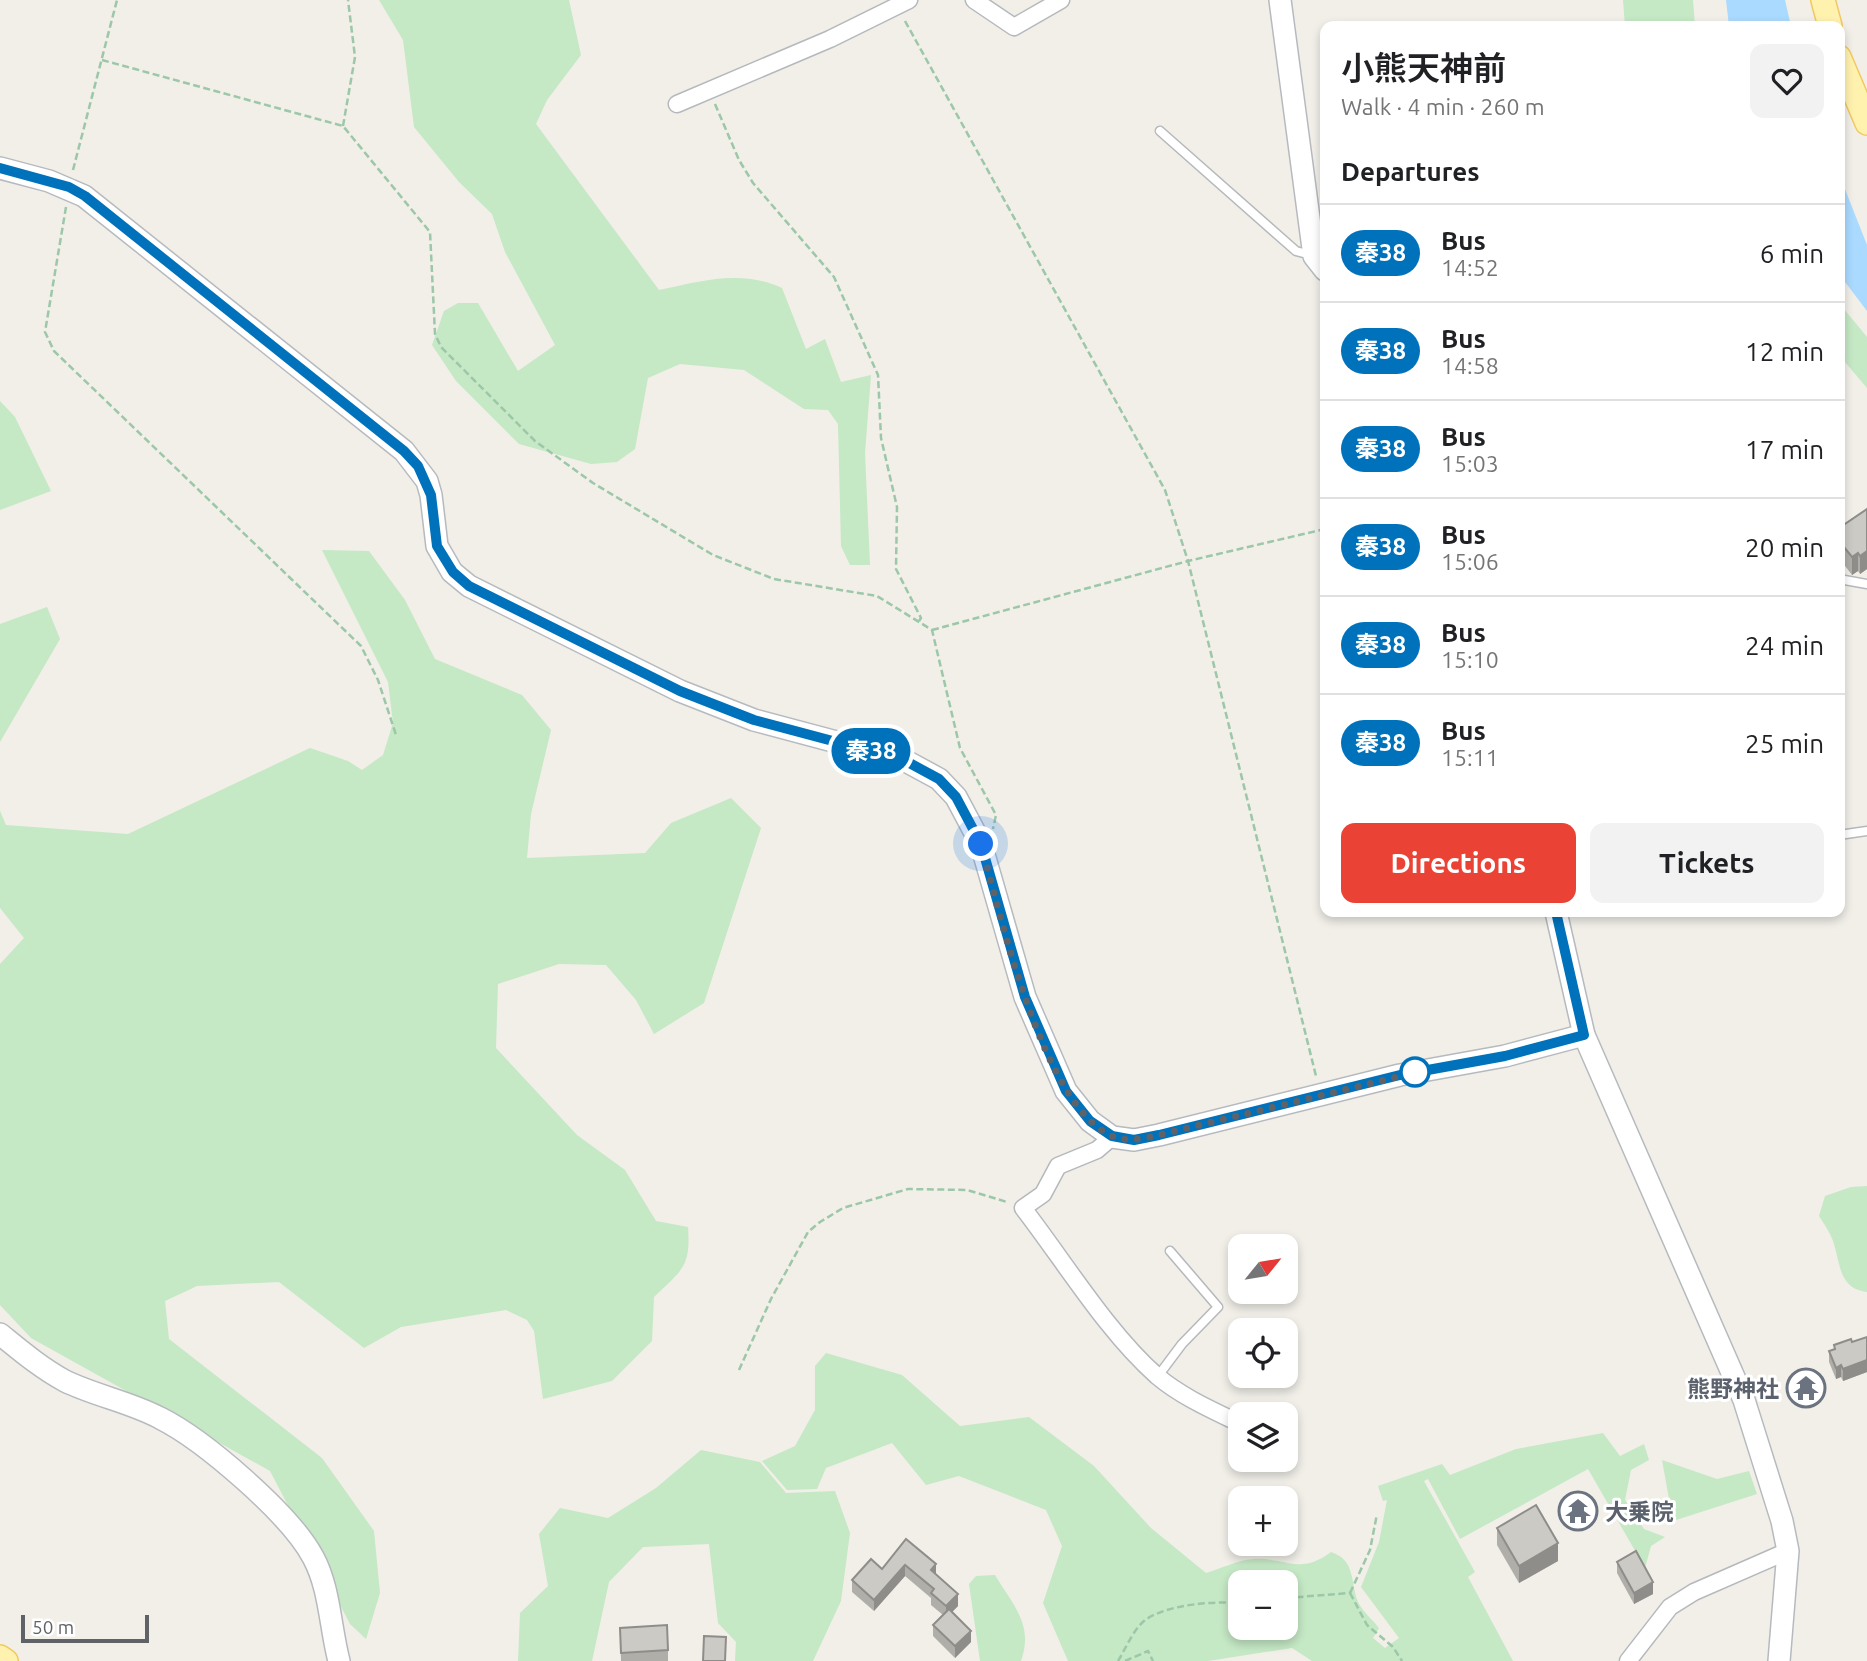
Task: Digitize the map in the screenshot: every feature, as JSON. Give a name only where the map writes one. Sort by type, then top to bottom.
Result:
[{"type":"main road","points":[[1823,0],[1829,21]]},
{"type":"main road","points":[[1845,71],[1867,122]]},
{"type":"main road","points":[[0,1657],[6,1661]]},
{"type":"street","points":[[974,0],[1014,27],[1062,0]]},
{"type":"street","points":[[1280,0],[1320,263]]},
{"type":"street","points":[[677,104],[903,3]]},
{"type":"street","points":[[0,168],[69,187],[85,196],[404,451],[418,466],[431,495],[437,546],[453,572],[469,586],[680,691],[754,720],[904,760],[939,779],[956,797],[978,838],[1025,997],[1066,1091],[1090,1121],[1112,1136],[1134,1140],[1159,1135],[1400,1075],[1505,1056],[1584,1035]]},
{"type":"street","points":[[1557,917],[1584,1035],[1744,1400],[1782,1521],[1788,1551],[1779,1661]]},
{"type":"street","points":[[1112,1136],[1097,1150],[1058,1166],[1043,1194],[1023,1208],[1118,1334],[1158,1376],[1196,1402],[1228,1418]]},
{"type":"street","points":[[0,1334],[39,1365],[67,1382],[128,1402],[163,1419],[267,1500],[294,1527],[314,1559],[324,1589],[339,1661]]},
{"type":"street","points":[[1628,1661],[1670,1607],[1694,1592],[1788,1551]]},
{"type":"lane","points":[[1160,131],[1296,251],[1320,263]]},
{"type":"lane","points":[[1845,580],[1867,584]]},
{"type":"lane","points":[[1845,834],[1867,831]]},
{"type":"lane","points":[[1158,1376],[1182,1343],[1218,1307],[1170,1251]]},
{"type":"path","points":[[117,0],[69,187],[45,332],[54,351],[361,646],[378,680],[396,735]]},
{"type":"path","points":[[343,126],[355,57],[348,0]]},
{"type":"path","points":[[903,3],[1165,490],[1188,561],[1320,1096]]},
{"type":"path","points":[[102,60],[343,126],[430,232],[435,334],[441,347],[535,441],[593,483],[713,555],[774,579],[877,596],[932,630],[960,748],[996,815],[994,828],[978,838]]},
{"type":"path","points":[[709,91],[739,160],[753,183],[834,277],[878,375],[881,438],[897,507],[896,569],[921,618],[919,621]]},
{"type":"path","points":[[932,630],[1188,561],[1320,530]]},
{"type":"path","points":[[739,1370],[771,1299],[808,1232],[844,1208],[876,1196],[929,1187],[967,1190],[1023,1208]]},
{"type":"path","points":[[1350,1593],[1370,1550],[1377,1514]]},
{"type":"path","points":[[1298,1597],[1350,1593]]},
{"type":"path","points":[[1350,1593],[1367,1625],[1393,1647],[1402,1661]]},
{"type":"path","points":[[1118,1661],[1133,1634],[1146,1620],[1211,1600],[1228,1602]]},
{"type":"path","points":[[1125,1661],[1149,1651],[1153,1661]]},
{"type":"green space","points":[[379,0],[569,0],[581,55],[547,100],[536,124],[659,290],[706,280],[736,278],[767,282],[782,288],[806,349],[825,339],[841,382],[871,375],[865,453],[870,565],[850,565],[841,546],[838,424],[828,410],[804,409],[744,370],[680,364],[648,378],[635,449],[617,462],[591,464],[519,444],[456,381],[432,345],[444,311],[458,303],[478,303],[518,371],[555,345],[505,252],[492,214],[459,182],[414,127],[403,40]]},
{"type":"green space","points":[[1623,0],[1693,0],[1695,21],[1625,21]]},
{"type":"green space","points":[[1845,310],[1867,337],[1867,388],[1845,362]]},
{"type":"green space","points":[[0,401],[15,417],[51,491],[0,510]]},
{"type":"green space","points":[[322,550],[369,551],[405,600],[435,659],[522,695],[551,730],[531,814],[527,858],[645,853],[671,823],[731,798],[761,828],[704,1003],[654,1034],[636,1000],[606,965],[559,964],[498,984],[496,1048],[577,1135],[625,1170],[656,1221],[688,1227],[688,1251],[683,1267],[654,1297],[652,1341],[612,1381],[543,1399],[534,1331],[527,1320],[506,1310],[401,1327],[364,1348],[279,1282],[197,1286],[165,1301],[169,1339],[322,1458],[374,1531],[380,1593],[366,1639],[350,1624],[270,1471],[31,1338],[0,1305],[0,964],[24,938],[0,908],[0,811],[6,825],[128,834],[310,748],[348,761],[362,770],[383,755],[393,723],[388,682]]},
{"type":"green space","points":[[47,607],[60,639],[0,742],[0,624]]},
{"type":"green space","points":[[1867,1186],[1867,1292],[1851,1286],[1842,1274],[1832,1238],[1819,1216],[1825,1196],[1851,1187]]},
{"type":"green space","points":[[826,1353],[902,1375],[960,1426],[1029,1417],[1094,1466],[1151,1528],[1206,1573],[1247,1560],[1265,1559],[1301,1564],[1320,1559],[1331,1552],[1339,1556],[1345,1560],[1351,1572],[1360,1605],[1379,1628],[1373,1638],[1385,1648],[1399,1638],[1361,1587],[1379,1542],[1387,1500],[1383,1501],[1378,1486],[1442,1464],[1450,1475],[1516,1449],[1603,1433],[1620,1456],[1644,1444],[1649,1460],[1631,1470],[1625,1500],[1644,1529],[1665,1537],[1651,1546],[1645,1568],[1588,1469],[1460,1539],[1428,1479],[1424,1481],[1475,1572],[1468,1577],[1513,1661],[1312,1661],[1292,1648],[1208,1661],[1068,1661],[1043,1603],[1062,1546],[1046,1510],[959,1476],[926,1485],[892,1443],[826,1468],[817,1489],[787,1490],[762,1461],[795,1446],[815,1410],[815,1366]]},
{"type":"green space","points":[[701,1450],[760,1462],[786,1493],[835,1491],[850,1533],[841,1601],[813,1661],[735,1661],[736,1642],[718,1623],[709,1544],[643,1547],[609,1582],[592,1661],[518,1661],[520,1613],[548,1586],[539,1534],[560,1508],[608,1518],[656,1488]]},
{"type":"green space","points":[[1662,1460],[1717,1479],[1749,1471],[1757,1494],[1673,1521]]},
{"type":"green space","points":[[995,1575],[1020,1616],[1025,1637],[1021,1661],[980,1661],[969,1584],[976,1576]]},
{"type":"water","points":[[1726,0],[1785,0],[1790,21],[1728,21]]},
{"type":"water","points":[[1845,189],[1867,245],[1867,311],[1845,282]]},
{"type":"building","points":[[1867,509],[1867,551],[1860,556],[1858,553],[1852,557],[1845,548],[1845,524]]},
{"type":"building","points":[[1867,1337],[1867,1360],[1843,1369],[1841,1365],[1836,1368],[1829,1351],[1835,1349],[1834,1345]]},
{"type":"building","points":[[1536,1505],[1558,1543],[1519,1566],[1497,1528]]},
{"type":"building","points":[[906,1539],[936,1564],[931,1570],[958,1594],[946,1606],[931,1593],[934,1589],[905,1565],[874,1600],[852,1580],[871,1559],[882,1569]]},
{"type":"building","points":[[1636,1551],[1653,1582],[1634,1593],[1617,1562]]},
{"type":"building","points":[[949,1609],[971,1631],[955,1646],[933,1625]]},
{"type":"building","points":[[667,1625],[668,1650],[621,1653],[620,1628]]},
{"type":"building","points":[[704,1636],[726,1637],[725,1661],[703,1661]]},
{"type":"bus line","name":"秦38","points":[[0,168],[69,187],[85,196],[404,451],[427,481],[437,546],[453,572],[469,586],[680,691],[754,720],[904,760],[939,779],[956,797],[981,844],[1025,997],[1066,1091],[1090,1121],[1112,1136],[1134,1140],[1159,1135],[1400,1075],[1505,1056],[1584,1035],[1557,917]]},
{"type":"place","name":"熊野神社","points":[[1806,1388]]},
{"type":"place","name":"大乗院","points":[[1578,1511]]},
{"type":"route","points":[[981,844],[1025,997],[1040,1035],[1066,1091],[1090,1121],[1112,1136],[1134,1140],[1159,1135],[1426,1070],[1415,1072]]}]
